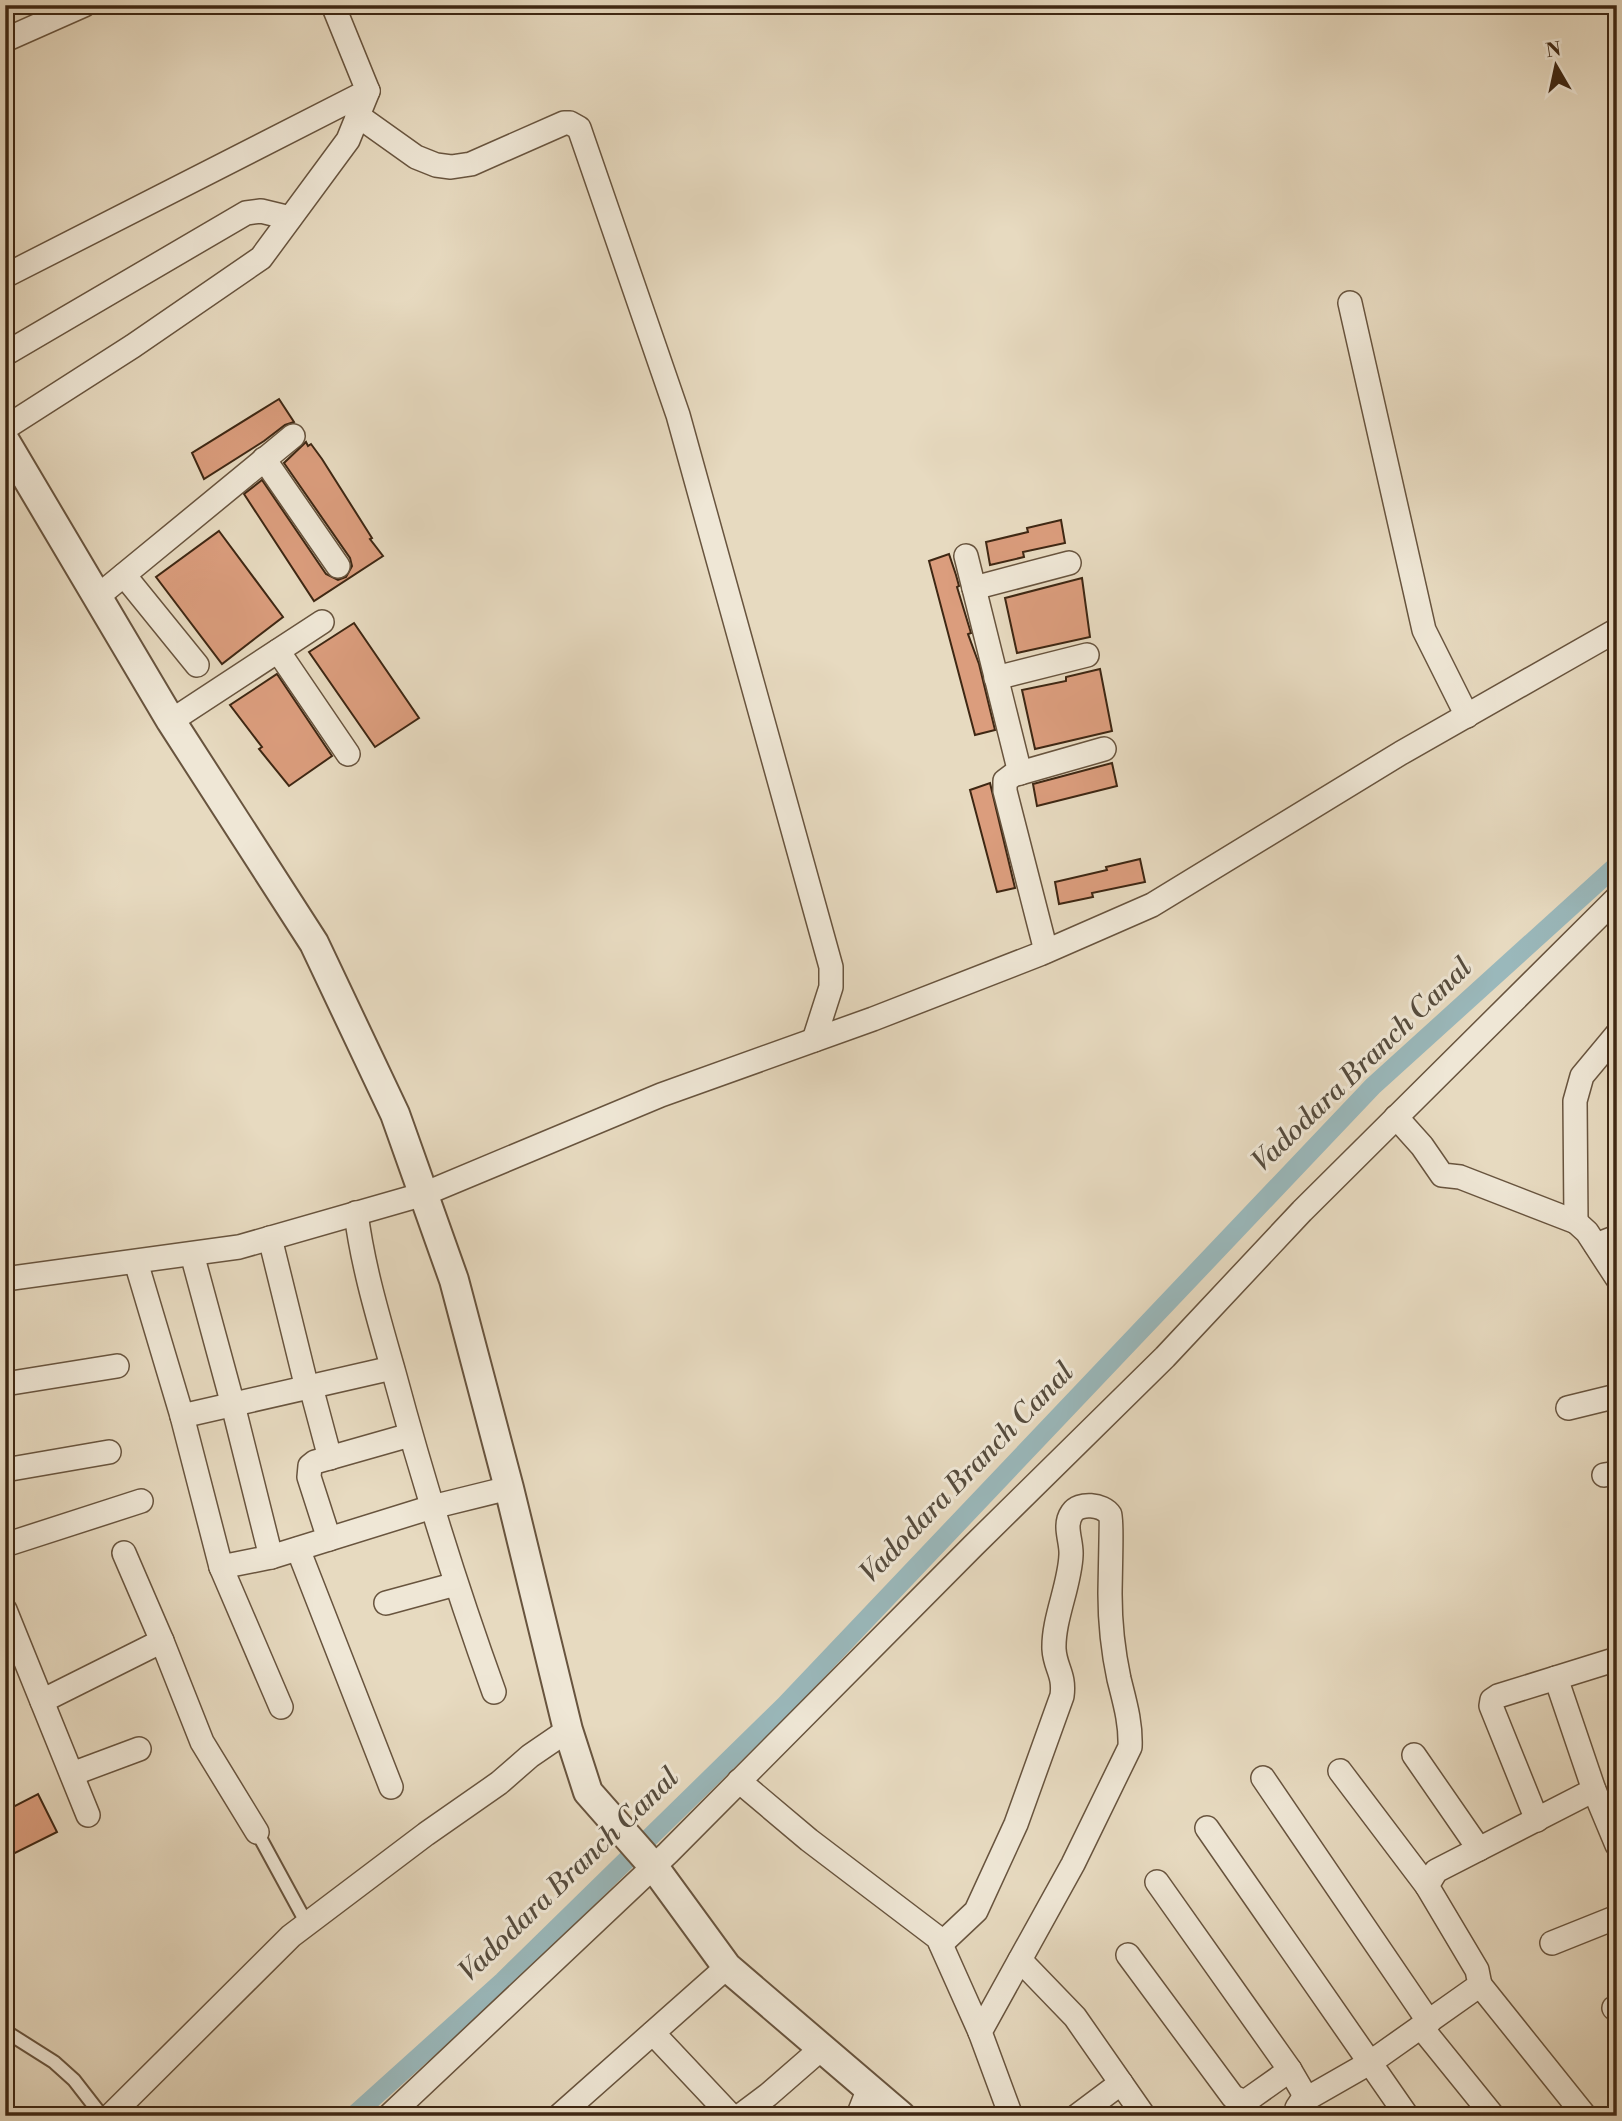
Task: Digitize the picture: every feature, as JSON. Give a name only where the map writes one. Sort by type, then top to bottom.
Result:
[{"type":"street","points":[[5,40],[84,5]]},
{"type":"street","points":[[5,428],[133,346],[261,258],[348,140],[368,90],[333,5]]},
{"type":"street","points":[[5,276],[368,90]]},
{"type":"street","points":[[358,115],[416,157],[436,165],[451,167],[471,164],[564,123],[579,128],[678,415],[831,967],[831,987],[814,1040]]},
{"type":"street","points":[[5,354],[246,213],[261,211],[290,218]]},
{"type":"street","points":[[1350,303],[1424,630],[1467,716]]},
{"type":"street","points":[[97,597],[293,436]]},
{"type":"street","points":[[5,441],[171,721],[314,943],[395,1114],[454,1280],[509,1488],[568,1730],[588,1792],[651,1863],[727,1967],[901,2116]]},
{"type":"street","points":[[264,459],[338,566]]},
{"type":"street","points":[[966,556],[1020,773]]},
{"type":"street","points":[[974,589],[1069,564]]},
{"type":"street","points":[[124,575],[197,665]]},
{"type":"street","points":[[171,721],[322,622]]},
{"type":"street","points":[[5,1279],[239,1247],[424,1194],[661,1096],[1046,951],[1152,905],[1467,716],[1617,631]]},
{"type":"street","points":[[278,650],[348,754]]},
{"type":"street","points":[[996,678],[1087,655]]},
{"type":"street","points":[[1046,951],[1005,791],[1005,782],[1013,775],[1104,749]]},
{"type":"street","points":[[389,2116],[739,1781],[972,1546],[1165,1357],[1302,1211],[1617,898]]},
{"type":"street","points":[[1576,1222],[1576,1101],[1582,1076],[1616,1037]]},
{"type":"street","points":[[1396,1117],[1422,1146],[1441,1174],[1460,1177],[1576,1222],[1606,1241],[1617,1278]]},
{"type":"street","points":[[356,1213],[362,1256],[410,1435],[456,1584],[494,1692]]},
{"type":"street","points":[[270,1238],[330,1458]]},
{"type":"street","points":[[192,1254],[271,1557]]},
{"type":"street","points":[[136,1262],[182,1416],[221,1567],[281,1707]]},
{"type":"street","points":[[5,1384],[117,1366]]},
{"type":"street","points":[[182,1416],[392,1368]]},
{"type":"street","points":[[1568,1408],[1617,1396]]},
{"type":"street","points":[[329,1539],[309,1472],[310,1466],[315,1462],[410,1435]]},
{"type":"street","points":[[5,1470],[109,1452]]},
{"type":"street","points":[[221,1567],[271,1557],[432,1507],[509,1488]]},
{"type":"street","points":[[5,1545],[141,1502]]},
{"type":"street","points":[[941,1944],[976,1911],[1016,1824],[1058,1707],[1064,1682],[1054,1646],[1072,1554],[1067,1527],[1072,1513],[1080,1506],[1094,1506],[1110,1515],[1112,1522],[1110,1630],[1128,1708],[1130,1747],[1073,1864],[980,2032]]},
{"type":"street","points":[[299,1549],[391,1787]]},
{"type":"street","points":[[124,1553],[163,1641],[202,1742],[257,1832]]},
{"type":"street","points":[[386,1603],[456,1584]]},
{"type":"street","points":[[5,1610],[88,1815]]},
{"type":"street","points":[[42,1701],[163,1641]]},
{"type":"street","points":[[1537,1819],[1491,1706],[1492,1700],[1617,1660]]},
{"type":"street","points":[[1556,1678],[1594,1790],[1617,1844]]},
{"type":"street","points":[[110,2116],[291,1936],[568,1730]]},
{"type":"street","points":[[72,1774],[139,1749]]},
{"type":"street","points":[[1414,1755],[1479,1849]]},
{"type":"street","points":[[1340,1771],[1427,1886],[1477,1970],[1480,1985],[1585,2116]]},
{"type":"street","points":[[1263,1778],[1425,2024],[1493,2116]]},
{"type":"street","points":[[739,1781],[809,1840],[938,1938],[980,2032],[1011,2116]]},
{"type":"street","points":[[1427,1886],[1436,1871],[1594,1790]]},
{"type":"street","points":[[1207,1828],[1407,2116]]},
{"type":"street","points":[[1157,1882],[1290,2070],[1302,2107],[1480,1985]]},
{"type":"street","points":[[1552,1942],[1617,1917]]},
{"type":"street","points":[[1128,1955],[1233,2097],[1243,2101],[1249,2099],[1290,2070]]},
{"type":"street","points":[[1020,1960],[1075,2017],[1144,2116]]},
{"type":"street","points":[[559,2116],[727,1967]]},
{"type":"street","points":[[653,2033],[731,2116]]},
{"type":"street","points":[[740,2116],[822,2048]]},
{"type":"street","points":[[1077,2116],[1121,2082]]},
{"type":"street","points":[[860,2116],[869,2088]]},
{"type":"lane","points":[[257,1832],[307,1924]]},
{"type":"lane","points":[[5,2031],[54,2062],[74,2080],[102,2116]]},
{"type":"building","points":[[279,399],[294,422],[285,425],[204,479],[192,453]]},
{"type":"building","points":[[306,442],[308,446],[311,444],[322,459],[383,556],[314,601],[244,494],[262,480],[326,574],[338,580],[346,577],[352,566],[350,558],[284,463]]},
{"type":"building","points":[[1061,520],[1065,543],[1023,552],[1024,557],[990,565],[986,542],[1028,532],[1027,528]]},
{"type":"building","points":[[219,531],[283,617],[222,664],[156,577]]},
{"type":"building","points":[[949,554],[995,730],[975,735],[929,561]]},
{"type":"building","points":[[1082,578],[1090,637],[1017,653],[1005,598]]},
{"type":"building","points":[[354,623],[419,718],[375,747],[309,652]]},
{"type":"building","points":[[1100,669],[1112,731],[1035,749],[1022,690],[1066,681],[1066,677]]},
{"type":"building","points":[[277,674],[332,756],[289,786],[259,749],[262,747],[230,705]]},
{"type":"building","points":[[1112,763],[1117,786],[1037,806],[1033,784]]},
{"type":"building","points":[[990,783],[1015,888],[997,892],[970,790]]},
{"type":"building","points":[[1140,859],[1145,882],[1092,893],[1093,897],[1059,904],[1055,882]]},
{"type":"building","points":[[38,1794],[57,1832],[5,1858],[5,1811]]},
{"type":"waterway","name":"Vadodara Branch Canal","points":[[353,2116],[503,1981],[785,1705],[1373,1086],[1617,865]]}]
